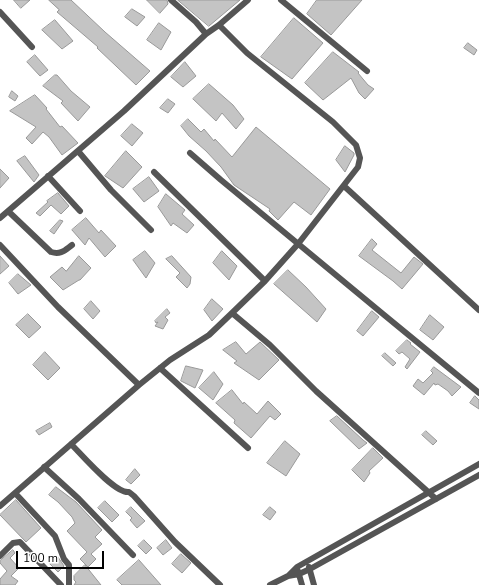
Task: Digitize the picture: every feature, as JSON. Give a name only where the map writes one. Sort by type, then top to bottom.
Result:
[{"type":"street","points":[[171,0],[206,34]]},
{"type":"street","points":[[0,218],[124,111],[206,34],[219,26],[248,0]]},
{"type":"street","points":[[280,0],[367,71]]},
{"type":"street","points":[[0,12],[32,47]]},
{"type":"street","points":[[0,506],[139,385],[170,360],[209,335],[265,281],[298,244],[358,167],[360,158],[356,145],[333,122],[247,53],[219,26]]},
{"type":"street","points":[[78,151],[111,190],[151,230]]},
{"type":"street","points":[[190,153],[220,180],[479,393]]},
{"type":"street","points":[[154,172],[265,281]]},
{"type":"street","points":[[48,176],[80,211]]},
{"type":"street","points":[[344,186],[479,310]]},
{"type":"street","points":[[8,211],[51,252],[56,254],[62,253],[72,245]]},
{"type":"street","points":[[0,245],[58,307],[139,385]]},
{"type":"street","points":[[232,313],[270,345],[316,390],[436,499]]},
{"type":"street","points":[[160,368],[248,448]]},
{"type":"street","points":[[71,444],[109,482],[120,490],[129,492],[134,496],[175,542],[220,585]]},
{"type":"street","points":[[288,576],[297,567],[479,464]]},
{"type":"street","points":[[44,467],[80,499],[133,555]]},
{"type":"street","points":[[270,585],[288,576],[310,570],[479,475]]},
{"type":"street","points":[[15,493],[55,536],[64,559],[69,565],[69,585]]},
{"type":"street","points":[[0,556],[13,543],[20,542],[61,585]]},
{"type":"street","points":[[307,562],[314,585]]},
{"type":"street","points":[[297,567],[302,585]]},
{"type":"building","points":[[14,0],[30,0],[21,8]]},
{"type":"building","points":[[49,0],[71,0],[150,71],[136,85],[97,48],[98,47],[57,12],[59,10]]},
{"type":"building","points":[[147,0],[167,0],[168,4],[160,13]]},
{"type":"building","points":[[178,0],[240,0],[209,26]]},
{"type":"building","points":[[317,0],[362,0],[331,35],[307,14]]},
{"type":"building","points":[[132,9],[145,17],[137,26],[125,17]]},
{"type":"building","points":[[294,18],[323,43],[292,79],[261,57]]},
{"type":"building","points":[[55,20],[73,41],[62,49],[42,30]]},
{"type":"building","points":[[159,23],[171,32],[161,50],[147,40]]},
{"type":"building","points":[[468,43],[477,50],[474,55],[464,48]]},
{"type":"building","points":[[333,52],[359,72],[358,73],[368,85],[374,89],[365,99],[359,93],[351,78],[323,100],[305,83]]},
{"type":"building","points":[[35,55],[48,70],[40,76],[27,62]]},
{"type":"building","points":[[185,62],[196,76],[183,87],[171,77]]},
{"type":"building","points":[[55,75],[57,75],[71,91],[90,107],[78,121],[61,103],[63,101],[43,86]]},
{"type":"building","points":[[209,84],[233,105],[244,119],[236,129],[222,113],[216,121],[193,99]]},
{"type":"building","points":[[12,91],[18,96],[15,101],[9,97]]},
{"type":"building","points":[[35,95],[47,108],[46,109],[60,127],[62,126],[78,143],[62,155],[49,137],[43,132],[32,144],[26,138],[36,127],[10,111]]},
{"type":"building","points":[[168,99],[175,104],[168,113],[160,108]]},
{"type":"building","points":[[188,119],[201,132],[204,129],[214,141],[215,139],[232,157],[256,127],[330,189],[311,215],[294,202],[278,220],[269,211],[270,209],[234,185],[221,167],[189,136],[181,126]]},
{"type":"building","points":[[132,124],[143,133],[132,146],[121,136]]},
{"type":"building","points":[[345,146],[354,153],[354,155],[345,172],[336,160]]},
{"type":"building","points":[[126,151],[142,167],[123,188],[105,176]]},
{"type":"building","points":[[25,156],[39,175],[34,182],[17,161]]},
{"type":"building","points":[[0,169],[9,178],[0,188]]},
{"type":"building","points":[[149,177],[159,191],[144,202],[133,189]]},
{"type":"building","points":[[58,193],[69,206],[61,214],[51,205],[40,216],[36,213],[48,202],[47,201]]},
{"type":"building","points":[[166,194],[185,210],[182,214],[194,225],[187,233],[173,223],[171,226],[158,207]]},
{"type":"building","points":[[86,218],[99,233],[101,230],[116,246],[105,257],[89,238],[85,245],[72,230]]},
{"type":"building","points":[[60,220],[63,221],[54,234],[50,231]]},
{"type":"building","points":[[372,239],[377,244],[372,250],[401,273],[414,257],[423,264],[402,289],[359,256]]},
{"type":"building","points":[[145,251],[155,263],[146,278],[133,260]]},
{"type":"building","points":[[222,251],[237,266],[229,280],[213,263]]},
{"type":"building","points":[[0,256],[9,266],[0,274]]},
{"type":"building","points":[[79,256],[91,268],[80,280],[63,290],[50,277],[62,267],[66,271]]},
{"type":"building","points":[[172,256],[191,277],[190,284],[187,288],[176,277],[180,273],[166,259]]},
{"type":"building","points":[[288,270],[326,309],[317,322],[274,284]]},
{"type":"building","points":[[18,274],[31,285],[18,294],[9,283]]},
{"type":"building","points":[[212,299],[223,309],[212,321],[204,310]]},
{"type":"building","points":[[91,301],[100,311],[93,319],[84,309]]},
{"type":"building","points":[[167,309],[170,313],[165,317],[168,320],[163,329],[155,326],[158,322],[156,323],[155,321]]},
{"type":"building","points":[[372,311],[379,317],[363,336],[357,331]]},
{"type":"building","points":[[28,314],[41,327],[29,338],[16,325]]},
{"type":"building","points":[[430,315],[444,327],[433,340],[420,330]]},
{"type":"building","points":[[407,340],[420,352],[407,369],[405,367],[410,359],[402,352],[399,354],[396,351]]},
{"type":"building","points":[[236,342],[246,354],[260,342],[279,360],[259,380],[234,363],[237,361],[223,350]]},
{"type":"building","points":[[45,352],[60,368],[48,380],[33,365]]},
{"type":"building","points":[[385,353],[396,363],[393,366],[382,356]]},
{"type":"building","points":[[186,366],[203,370],[195,388],[181,381]]},
{"type":"building","points":[[434,367],[461,387],[452,396],[438,384],[435,385],[434,383],[424,395],[413,386],[418,379],[423,383],[433,373],[431,371]]},
{"type":"building","points":[[214,372],[223,384],[213,400],[199,388]]},
{"type":"building","points":[[232,390],[243,404],[244,402],[257,414],[268,401],[281,414],[275,420],[270,416],[251,438],[234,423],[235,420],[216,403]]},
{"type":"building","points":[[475,396],[479,400],[479,409],[470,403]]},
{"type":"building","points":[[337,416],[367,443],[359,449],[330,421]]},
{"type":"building","points":[[50,423],[52,427],[39,435],[36,431]]},
{"type":"building","points":[[426,431],[437,441],[433,445],[422,435]]},
{"type":"building","points":[[285,441],[300,454],[286,476],[267,463]]},
{"type":"building","points":[[373,448],[383,458],[369,471],[370,473],[364,482],[352,470]]},
{"type":"building","points":[[135,469],[140,475],[131,484],[126,480]]},
{"type":"building","points":[[56,487],[76,502],[102,530],[95,537],[102,544],[91,554],[96,559],[88,567],[80,559],[87,552],[67,531],[75,523],[72,517],[49,495]]},
{"type":"building","points":[[16,500],[41,528],[26,542],[0,515]]},
{"type":"building","points":[[105,501],[119,515],[112,522],[98,508]]},
{"type":"building","points":[[131,507],[145,521],[137,528],[130,520],[132,518],[126,512]]},
{"type":"building","points":[[270,507],[276,512],[270,520],[263,515]]},
{"type":"building","points":[[144,540],[152,548],[146,554],[138,546]]},
{"type":"building","points":[[166,540],[172,548],[163,555],[157,548]]},
{"type":"building","points":[[13,550],[15,553],[10,558],[19,568],[11,576],[18,581],[15,585],[0,585],[0,579],[7,571],[0,561]]},
{"type":"building","points":[[181,554],[191,563],[182,573],[172,564]]},
{"type":"building","points":[[58,557],[64,566],[58,572],[50,564]]},
{"type":"building","points":[[139,560],[161,585],[122,585],[117,580]]},
{"type":"building","points":[[85,565],[101,585],[74,585],[76,582],[74,580],[74,576]]}]
